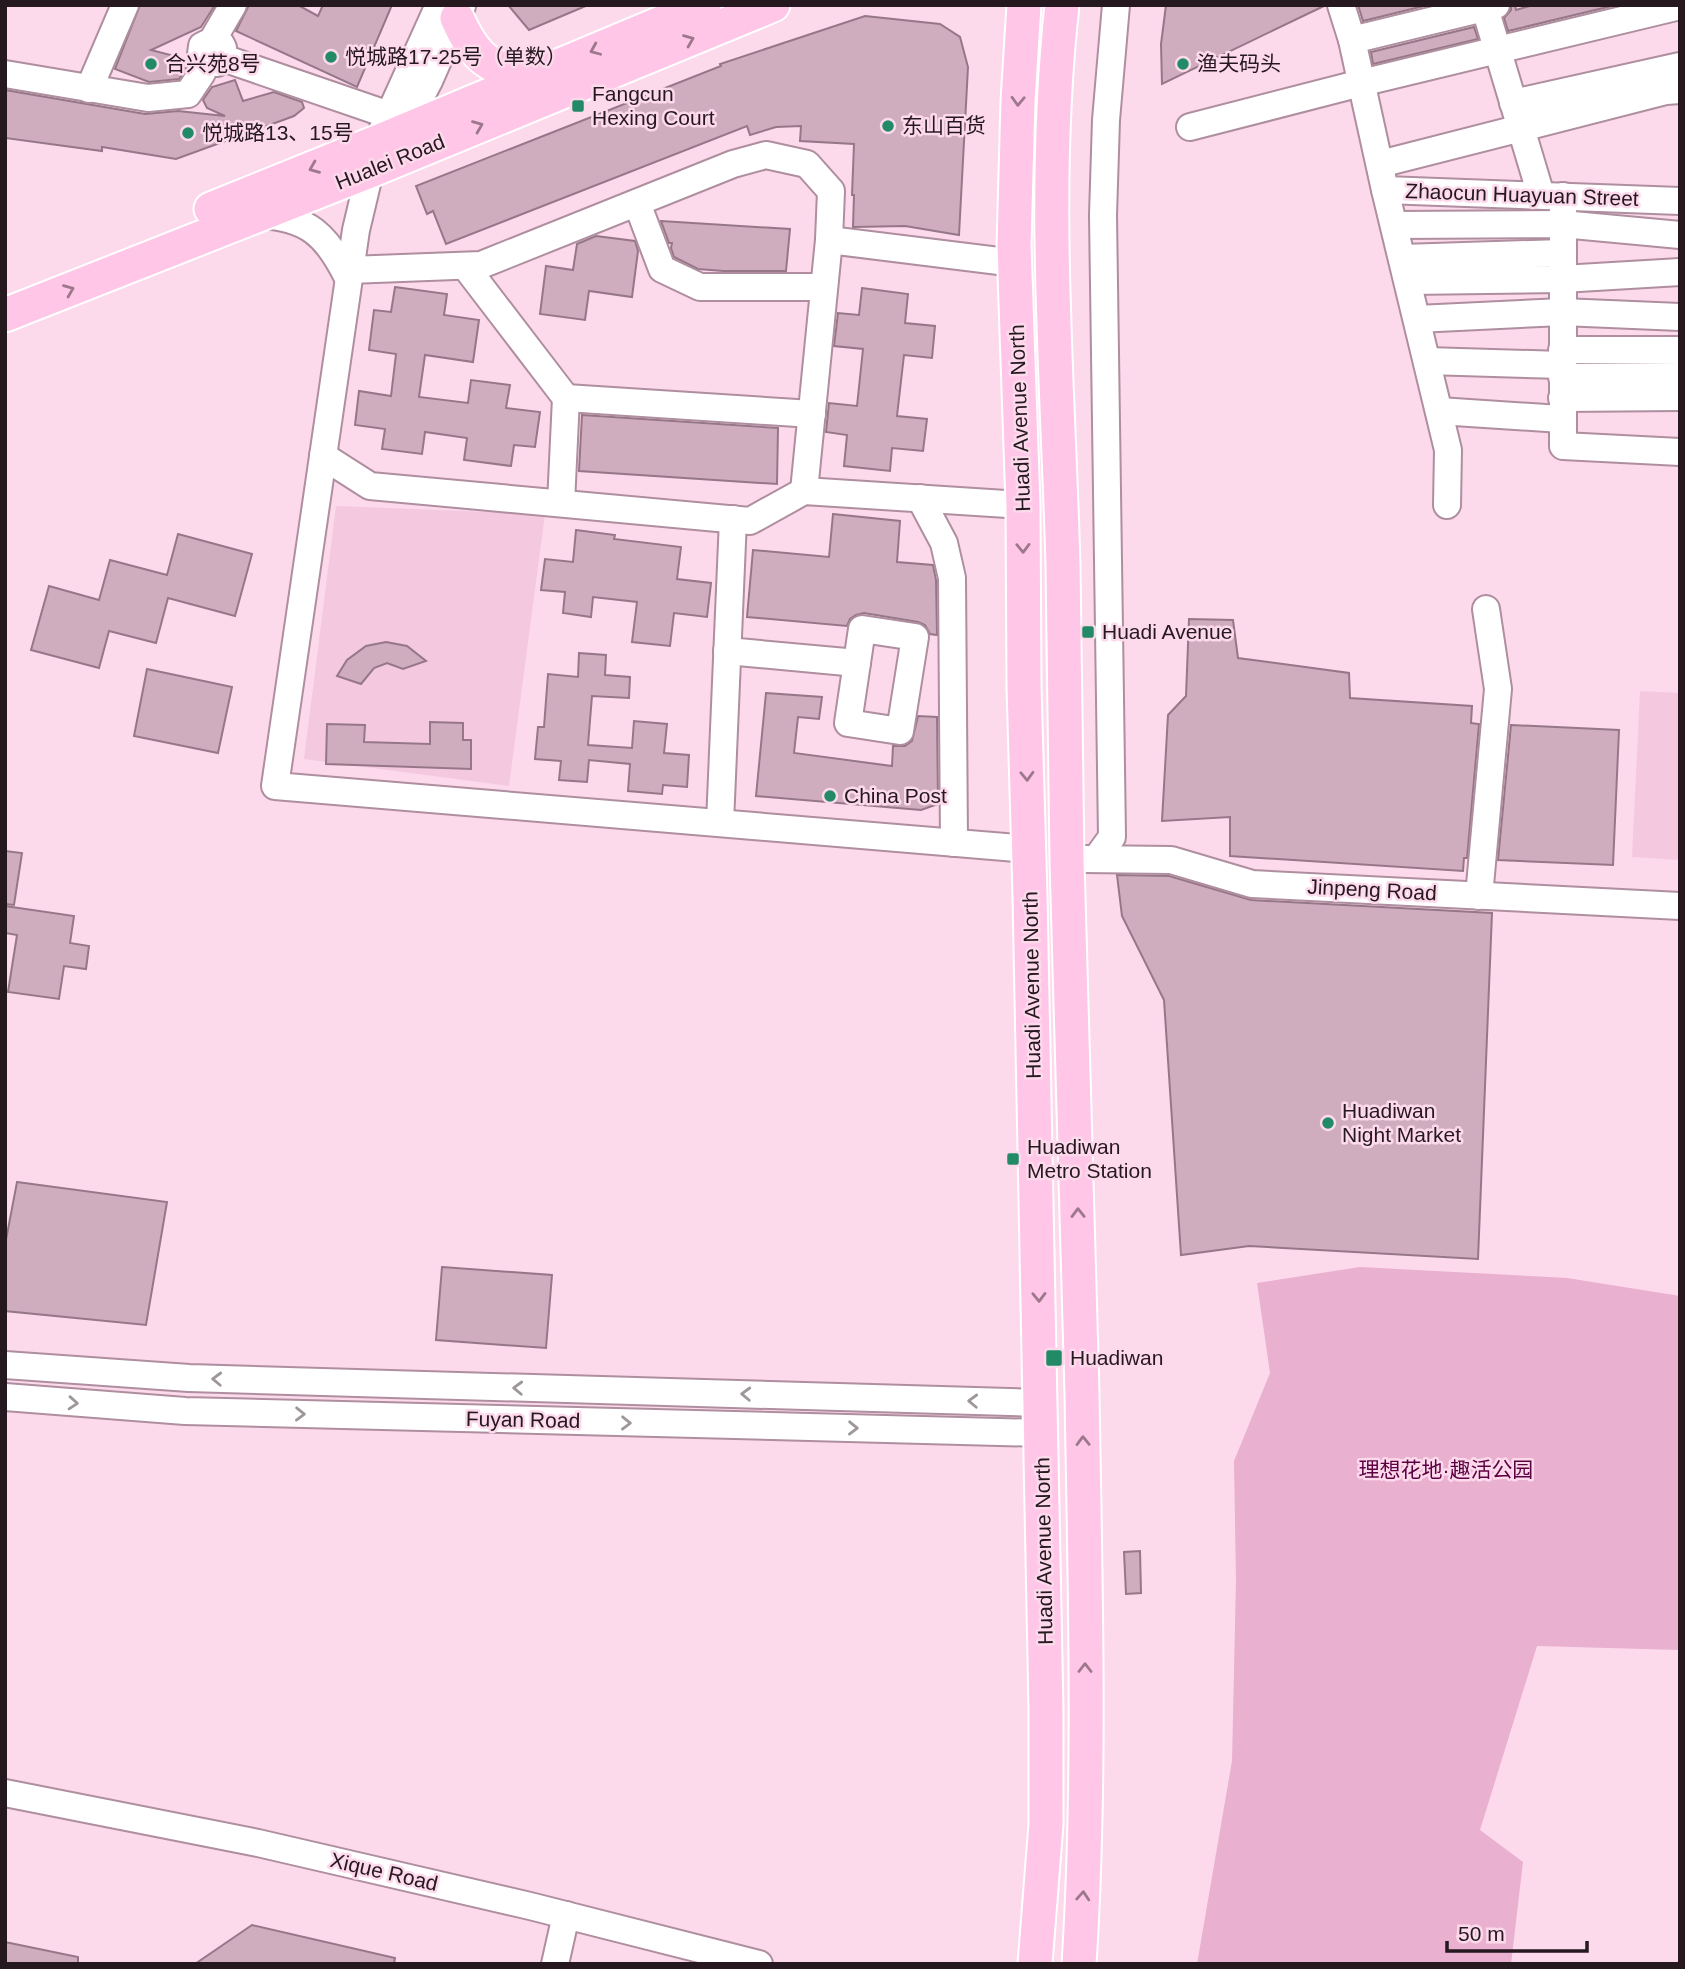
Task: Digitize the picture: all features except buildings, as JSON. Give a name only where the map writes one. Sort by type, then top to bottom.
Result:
[{"type":"main road","name":"Hualei Road","points":[[5,291],[385,140],[704,5]]},
{"type":"main road","name":"Hualei Road","points":[[5,315],[257,215],[385,140],[774,5]]},
{"type":"main road","points":[[1003,5],[1022,19]]},
{"type":"main road","name":"Huadi Avenue North","points":[[1062,5],[1053,146],[1052,292],[1061,502],[1082,859],[1077,1177],[1085,1574],[1084,1882],[1079,1964]]},
{"type":"main road","points":[[453,9],[478,56],[508,73],[533,76]]},
{"type":"main road","name":"Huadi Avenue North","points":[[1022,19],[1015,263],[1023,505],[1024,686],[1042,1418],[1046,1811],[1035,1964]]},
{"type":"street","points":[[89,89],[125,5]]},
{"type":"street","points":[[5,75],[148,98],[188,94],[209,61],[233,5]]},
{"type":"street","points":[[1082,859],[1112,837],[1103,215],[1106,120],[1116,5]]},
{"type":"street","name":"Zhaocun Huayuan Street","points":[[1341,5],[1352,40],[1383,177],[1552,196],[1680,201]]},
{"type":"street","points":[[1352,40],[1488,6],[1497,50],[1517,115],[1562,225],[1563,446],[1680,452]]},
{"type":"street","points":[[1190,127],[1680,6]]},
{"type":"street","points":[[453,9],[424,92],[385,140],[349,274],[275,786],[1029,849]]},
{"type":"street","points":[[209,61],[385,140]]},
{"type":"street","points":[[1447,505],[1448,450],[1383,177],[1517,115],[1680,66]]},
{"type":"street","points":[[1517,115],[1680,90]]},
{"type":"street","points":[[349,274],[481,265],[733,164],[766,155],[807,164],[831,191],[829,240],[804,491]]},
{"type":"street","points":[[637,203],[662,268],[700,287],[824,287]]},
{"type":"street","points":[[257,215],[282,216],[300,222],[314,231],[337,255],[349,274]]},
{"type":"street","points":[[1394,225],[1562,225],[1680,236]]},
{"type":"street","points":[[829,240],[1015,263]]},
{"type":"street","points":[[465,265],[566,398],[561,503]]},
{"type":"street","points":[[1405,269],[1562,266],[1680,272]]},
{"type":"street","points":[[1417,319],[1562,312],[1680,317]]},
{"type":"street","points":[[1439,411],[1680,350]]},
{"type":"street","points":[[1427,361],[1680,397]]},
{"type":"street","points":[[1562,382],[1680,376]]},
{"type":"street","points":[[566,398],[812,414]]},
{"type":"street","points":[[323,456],[370,486],[750,521],[804,491],[1023,505]]},
{"type":"street","points":[[920,498],[944,543],[952,578],[954,843]]},
{"type":"street","points":[[720,823],[733,519]]},
{"type":"street","points":[[1479,896],[1498,688],[1486,609]]},
{"type":"street","points":[[727,650],[857,663]]},
{"type":"street","name":"Jinpeng Road","points":[[1082,859],[1171,860],[1252,884],[1680,906]]},
{"type":"street","name":"Fuyan Road","points":[[5,1365],[189,1378],[1042,1418]]},
{"type":"street","name":"Fuyan Road","points":[[5,1397],[185,1411],[1042,1418]]},
{"type":"street","name":"Xique Road","points":[[5,1793],[258,1843],[566,1915],[759,1964]]},
{"type":"street","points":[[555,1964],[566,1915]]},
{"type":"shaded area","points":[[336,506],[545,514],[509,786],[304,759]]},
{"type":"shaded area","points":[[1640,691],[1680,693],[1680,860],[1632,857]]},
{"type":"green space","name":"理想花地·趣活公园","points":[[1360,1267],[1567,1278],[1680,1296],[1680,1650],[1537,1646],[1480,1830],[1523,1862],[1511,1964],[1197,1964],[1232,1761],[1236,1581],[1234,1461],[1270,1373],[1257,1283]]},
{"type":"place","name":"悦城路17-25号（单数）","points":[[331,57]]},
{"type":"place","name":"合兴苑8号","points":[[151,64]]},
{"type":"place","name":"渔夫码头","points":[[1183,64]]},
{"type":"place","name":"Fangcun Hexing Court","points":[[578,106]]},
{"type":"place","name":"东山百货","points":[[888,126]]},
{"type":"place","name":"悦城路13、15号","points":[[188,133]]},
{"type":"place","name":"Huadi Avenue","points":[[1088,632]]},
{"type":"place","name":"China Post","points":[[830,796]]},
{"type":"place","name":"Huadiwan Night Market","points":[[1328,1123]]},
{"type":"place","name":"Huadiwan Metro Station","points":[[1013,1159]]},
{"type":"place","name":"Huadiwan","points":[[1054,1358]]}]
